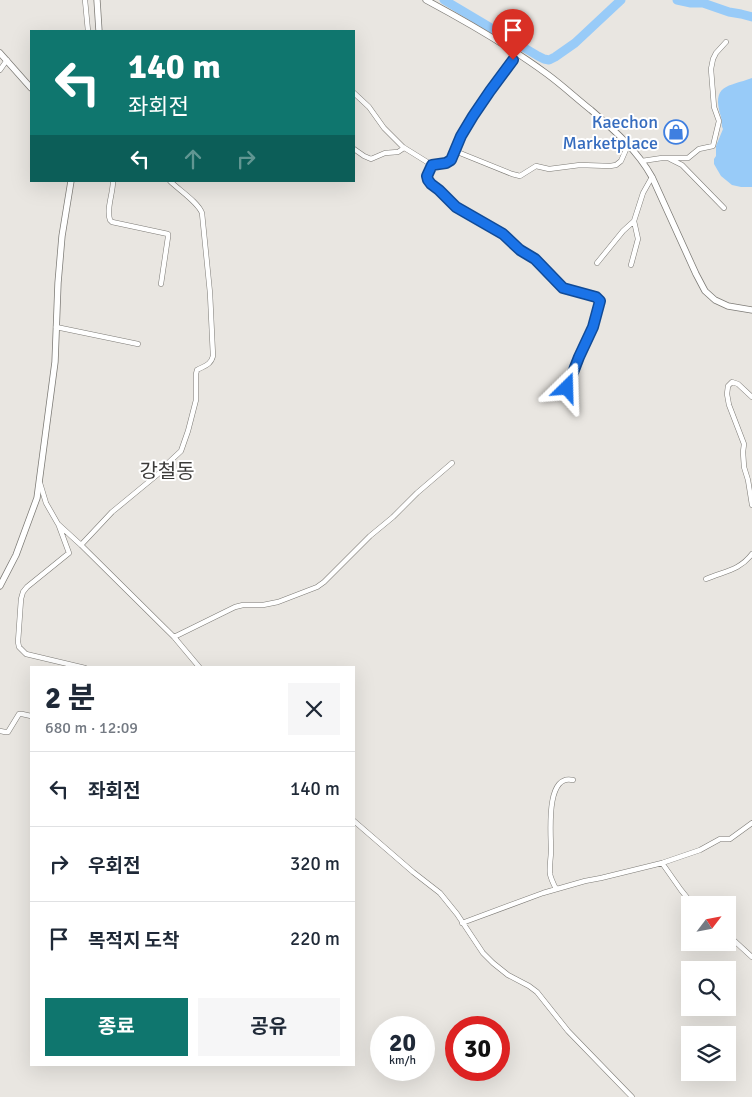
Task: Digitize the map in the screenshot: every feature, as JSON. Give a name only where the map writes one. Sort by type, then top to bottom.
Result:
[{"type":"street","points":[[85,0],[88,30]]},
{"type":"street","points":[[426,0],[457,16],[517,54],[560,84],[610,126],[642,161],[652,177],[705,291],[715,300],[728,306],[752,310]]},
{"type":"street","points":[[85,7],[97,3],[99,30]]},
{"type":"street","points":[[642,161],[662,158],[688,158],[700,150],[713,146],[719,121],[714,107],[713,59],[726,42]]},
{"type":"street","points":[[0,52],[30,87]]},
{"type":"street","points":[[355,94],[369,107],[384,128],[404,148],[432,165],[446,163],[451,160],[461,136],[473,116],[517,54]]},
{"type":"street","points":[[0,70],[7,60]]},
{"type":"street","points":[[455,150],[520,176],[536,166],[549,169],[569,166],[616,165],[622,161],[628,145]]},
{"type":"street","points":[[355,150],[371,158],[385,153],[398,152],[404,148]]},
{"type":"street","points":[[669,158],[682,165],[724,208]]},
{"type":"street","points":[[432,165],[427,176],[428,180],[456,207],[503,234],[520,250],[535,259],[563,288],[596,297],[600,301],[593,327],[567,388]]},
{"type":"street","points":[[597,264],[623,231],[634,221],[643,194],[652,177]]},
{"type":"street","points":[[0,586],[16,555],[37,498],[40,482],[56,362],[56,327],[62,236],[71,182]]},
{"type":"street","points":[[113,182],[109,215],[112,222],[168,234],[161,284]]},
{"type":"street","points":[[81,545],[112,512],[162,470],[181,451],[196,400],[197,370],[205,367],[212,361],[210,293],[202,213],[171,182]]},
{"type":"street","points":[[631,265],[638,239],[634,221]]},
{"type":"street","points":[[56,327],[138,344]]},
{"type":"street","points":[[752,397],[738,384],[732,382],[728,386],[729,405],[744,444],[744,467],[752,505]]},
{"type":"street","points":[[174,636],[235,607],[278,602],[317,587],[452,462]]},
{"type":"street","points":[[40,482],[46,503],[58,524],[70,552],[23,592],[18,642],[19,647],[26,654],[77,666]]},
{"type":"street","points":[[58,524],[174,636],[198,666]]},
{"type":"street","points":[[706,579],[737,568],[752,554]]},
{"type":"street","points":[[0,731],[8,732],[19,714],[30,716]]},
{"type":"street","points":[[556,889],[550,875],[552,801],[558,786],[566,779],[573,780]]},
{"type":"street","points":[[355,822],[440,893],[474,942],[492,963],[537,992],[568,1031],[632,1097]]},
{"type":"street","points":[[462,923],[556,889],[662,863],[700,850],[720,839],[730,839],[752,823]]},
{"type":"street","points":[[662,863],[686,896]]},
{"type":"street","points":[[736,942],[752,957]]},
{"type":"water","points":[[752,78],[752,187],[741,187],[732,185],[721,176],[714,164],[716,146],[723,129],[718,98],[724,88]]},
{"type":"waterway","points":[[444,0],[538,56],[549,60],[575,43],[621,0]]},
{"type":"waterway","points":[[677,0],[703,3],[729,12],[752,17]]},
{"type":"place","name":"Kaechon Marketplace","points":[[676,132]]},
{"type":"district","name":"강철동","points":[[167,471]]},
{"type":"route","points":[[513,60],[473,116],[455,148],[451,160],[446,163],[432,165],[427,176],[431,184],[456,207],[503,234],[520,250],[535,259],[563,288],[596,297],[600,301],[593,327],[567,388]]}]
